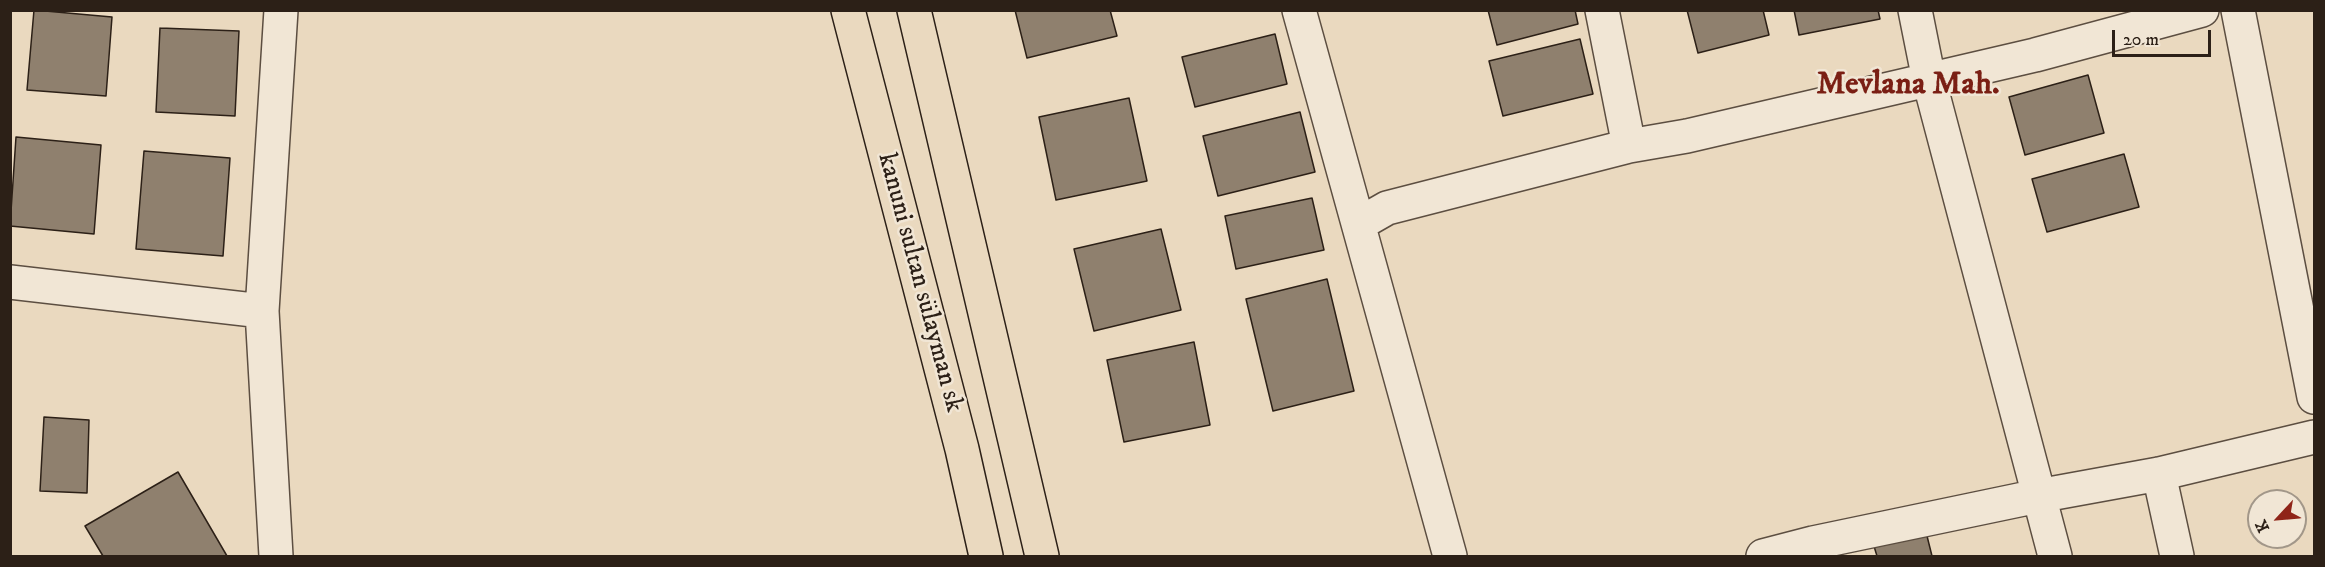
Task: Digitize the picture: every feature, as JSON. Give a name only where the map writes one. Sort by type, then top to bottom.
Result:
[{"type":"main road","name":"kanuni sultan sülayman sk","points":[[848,10],[962,449],[986,556]]},
{"type":"main road","points":[[914,10],[1042,556]]},
{"type":"street","points":[[1299,10],[1450,556]]},
{"type":"street","points":[[1602,10],[1629,146]]},
{"type":"street","points":[[1915,10],[1929,80],[2055,556]]},
{"type":"street","points":[[1359,224],[1387,208],[1629,146],[1688,136],[2036,56],[2202,10]]},
{"type":"street","points":[[2238,10],[2314,397]]},
{"type":"street","points":[[274,11],[262,312],[276,556]]},
{"type":"street","points":[[10,282],[262,312]]},
{"type":"street","points":[[1763,556],[1813,543],[2038,496],[2159,474],[2314,437]]},
{"type":"street","points":[[2159,474],[2176,556]]},
{"type":"building","points":[[34,10],[112,17],[106,96],[27,90]]},
{"type":"building","points":[[1015,10],[1110,10],[1117,36],[1027,58]]},
{"type":"building","points":[[1488,10],[1575,10],[1578,24],[1497,45]]},
{"type":"building","points":[[1687,10],[1763,10],[1769,35],[1698,53]]},
{"type":"building","points":[[1794,10],[1878,10],[1880,19],[1799,35]]},
{"type":"building","points":[[160,28],[239,31],[235,116],[156,112]]},
{"type":"building","points":[[1275,34],[1287,84],[1195,107],[1182,57]]},
{"type":"building","points":[[1580,39],[1593,94],[1503,116],[1489,61]]},
{"type":"building","points":[[2088,75],[2104,133],[2025,155],[2009,97]]},
{"type":"building","points":[[1129,98],[1147,181],[1056,200],[1039,117]]},
{"type":"building","points":[[1300,112],[1315,172],[1218,196],[1203,136]]},
{"type":"building","points":[[16,137],[101,145],[94,234],[10,226]]},
{"type":"building","points":[[144,151],[230,158],[223,256],[136,249]]},
{"type":"building","points":[[2124,154],[2139,207],[2047,232],[2032,179]]},
{"type":"building","points":[[1312,198],[1324,250],[1236,269],[1225,216]]},
{"type":"building","points":[[1161,229],[1181,310],[1094,331],[1074,249]]},
{"type":"building","points":[[1327,279],[1354,391],[1273,411],[1246,299]]},
{"type":"building","points":[[1194,342],[1210,425],[1124,442],[1107,360]]},
{"type":"building","points":[[44,417],[89,420],[87,493],[40,491]]},
{"type":"building","points":[[178,472],[227,556],[103,556],[85,526]]},
{"type":"building","points":[[1925,528],[1932,556],[1877,556],[1873,543]]},
{"type":"district","name":"Mevlana Mah.","points":[[1908,86]]}]
